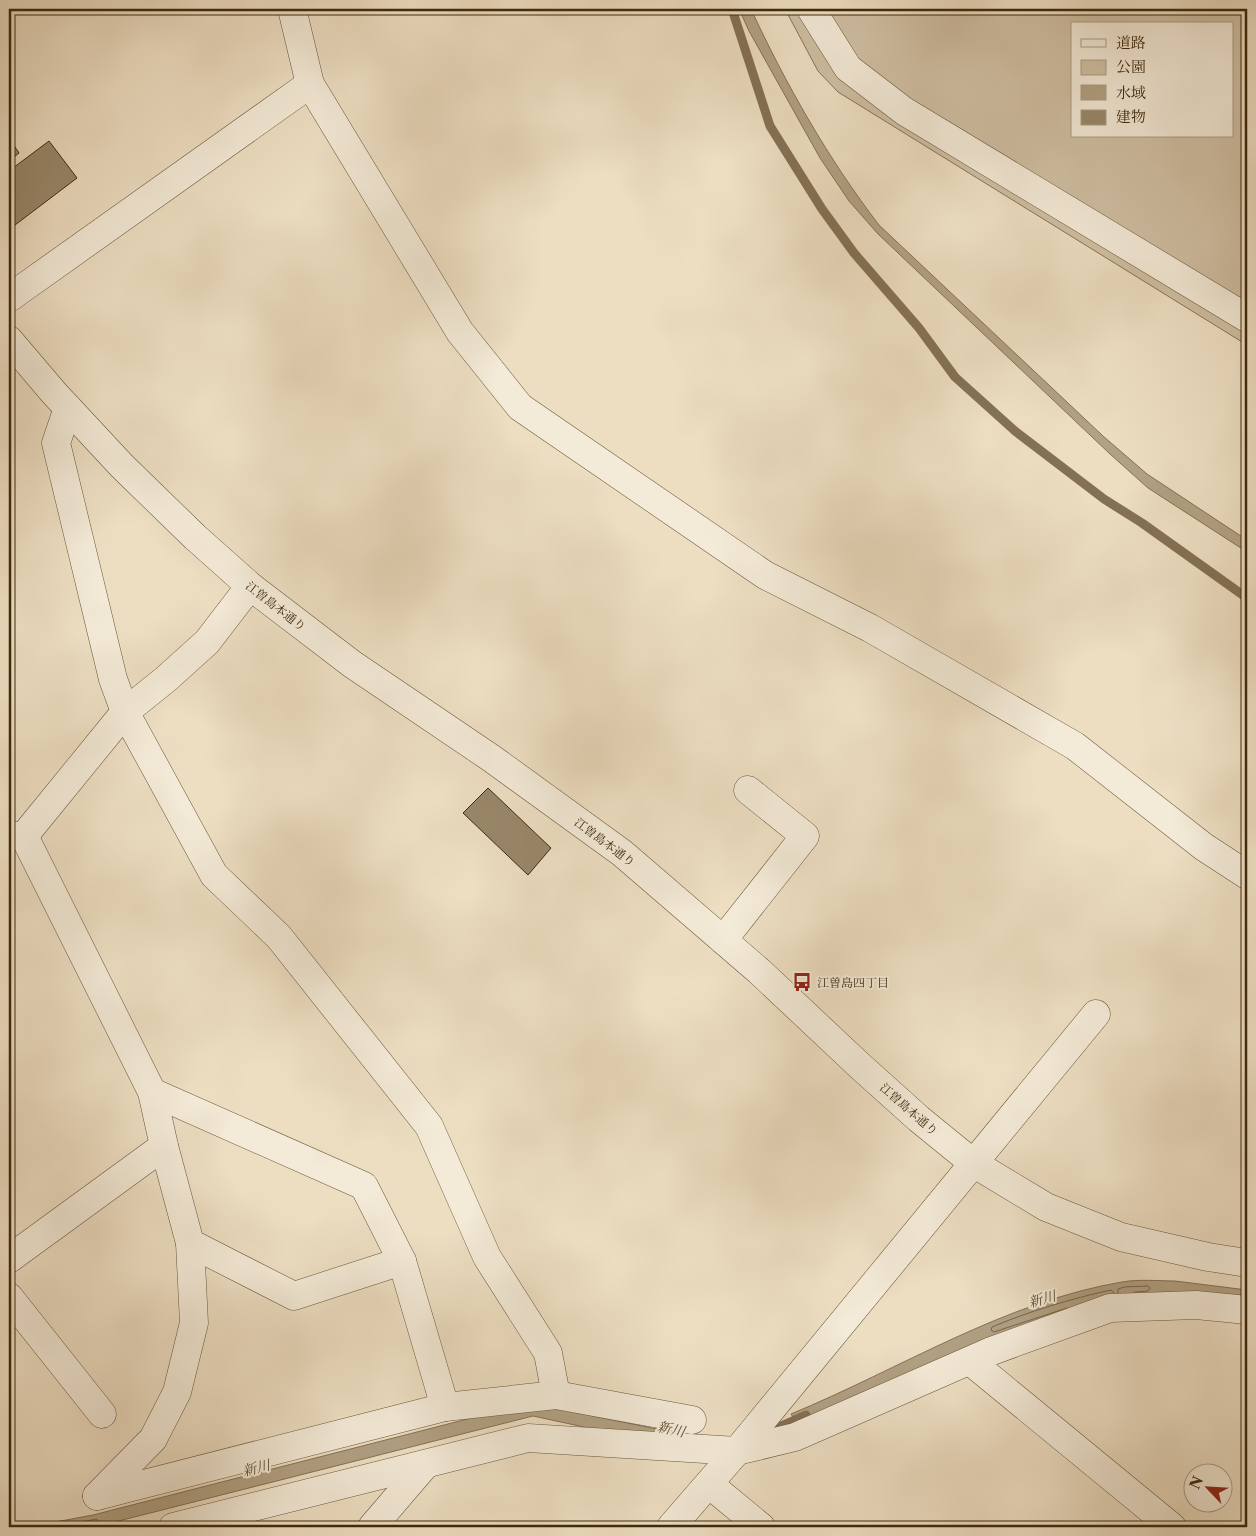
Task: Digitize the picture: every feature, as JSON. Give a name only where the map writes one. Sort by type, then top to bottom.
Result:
[{"type":"street","points":[[292,9],[310,84],[460,332],[520,407],[765,575],[870,628],[1075,746],[1204,847],[1247,875]]},
{"type":"street","points":[[811,9],[848,68],[904,111],[1247,318]]},
{"type":"street","points":[[9,298],[310,84]]},
{"type":"street","name":"江曽島本通り","points":[[9,340],[68,408],[129,473],[195,537],[250,586],[352,664],[491,758],[622,853],[758,971],[882,1086],[973,1163],[1046,1207],[1121,1237],[1208,1257],[1247,1263]]},
{"type":"street","points":[[68,408],[56,443],[113,679],[125,712],[214,875],[279,937],[429,1126],[487,1257],[548,1353],[556,1395]]},
{"type":"street","points":[[250,586],[207,642],[166,679],[125,712],[16,836],[152,1092],[164,1146],[190,1243],[194,1323],[177,1392],[153,1439],[97,1496],[445,1407],[556,1395],[692,1420]]},
{"type":"street","points":[[722,940],[805,836],[748,790]]},
{"type":"street","points":[[671,1527],[737,1451],[1096,1014]]},
{"type":"street","points":[[152,1092],[364,1186],[402,1261],[445,1407]]},
{"type":"street","points":[[9,1259],[164,1146]]},
{"type":"street","points":[[190,1243],[294,1296],[402,1261]]},
{"type":"street","points":[[9,1297],[102,1414]]},
{"type":"street","points":[[173,1527],[528,1438],[737,1451],[795,1437],[970,1361],[1110,1308],[1196,1305],[1247,1310]]},
{"type":"street","points":[[970,1361],[1172,1527]]},
{"type":"street","points":[[372,1527],[426,1464]]},
{"type":"street","points":[[709,1484],[761,1527]]},
{"type":"green space","points":[[785,9],[1247,9],[1247,345],[838,92],[818,71]]},
{"type":"water","points":[[739,9],[751,9],[778,65],[825,148],[879,225],[1103,436],[1147,474],[1247,540],[1247,552],[1148,488],[878,234],[849,201],[820,158],[749,31]]},
{"type":"water","points":[[1142,1280],[1175,1281],[1247,1290],[1247,1301],[1174,1295],[798,1425],[791,1414],[953,1339],[1036,1305],[1078,1292],[1122,1282]]},
{"type":"water","points":[[530,1403],[676,1433],[672,1446],[533,1416],[95,1527],[17,1527],[34,1526],[93,1515]]},
{"type":"building","points":[[9,138],[19,153],[9,161]]},
{"type":"building","points":[[49,141],[77,178],[15,225],[9,217],[9,171]]},
{"type":"building","points":[[488,788],[551,848],[528,875],[463,813]]},
{"type":"waterway","points":[[732,9],[770,126],[822,209],[854,253],[919,328],[955,377],[1015,431],[1104,499],[1142,523],[1247,598]]},
{"type":"waterway","name":"新川","points":[[764,1430],[781,1426],[806,1415]]},
{"type":"place","name":"江曽島四丁目","points":[[802,982]]}]
